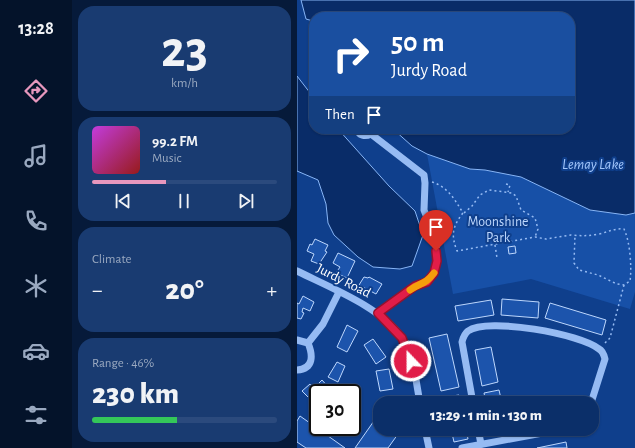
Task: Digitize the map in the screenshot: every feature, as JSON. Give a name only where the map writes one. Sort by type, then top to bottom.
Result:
[{"type":"street","points":[[375,134],[424,176],[425,182]]},
{"type":"street","name":"Jurdy Road","points":[[378,313],[415,286],[427,282],[434,273],[437,261],[436,241],[424,210],[425,182]]},
{"type":"street","name":"Jurdy Road","points":[[297,271],[378,313],[402,338],[411,361],[418,396]]},
{"type":"street","points":[[308,343],[323,324],[339,292]]},
{"type":"street","points":[[472,396],[461,342],[464,335],[468,331],[477,328],[507,326],[539,329],[594,346],[600,350],[605,359],[593,396]]},
{"type":"street","points":[[297,340],[308,343]]},
{"type":"street","points":[[297,370],[306,367],[311,361],[313,354],[308,343]]},
{"type":"street","points":[[426,436],[429,448]]},
{"type":"street","points":[[479,436],[481,444]]},
{"type":"street","points":[[462,448],[525,436]]},
{"type":"path","points":[[425,182],[433,182],[443,186],[452,195],[463,213]]},
{"type":"path","points":[[506,184],[510,185],[509,192]]},
{"type":"path","points":[[535,237],[538,229],[535,218],[523,212],[516,196],[509,192],[489,190],[484,192],[472,206],[463,213],[458,220],[452,239],[457,251],[535,237],[546,239],[575,235],[585,237],[617,228],[624,229],[627,235],[632,271],[631,281],[624,285],[617,284],[598,275],[579,270],[574,263],[575,235]]},
{"type":"path","points":[[495,245],[497,258]]},
{"type":"path","points":[[600,350],[610,338],[624,285]]},
{"type":"green space","name":"Moonshine Park","points":[[427,154],[470,169],[485,170],[521,177],[590,210],[626,215],[635,214],[635,292],[630,309],[531,279],[453,294]]},
{"type":"water","name":"Lemay Lake","points":[[301,0],[635,0],[635,213],[626,215],[590,210],[521,177],[485,170],[470,169],[427,154],[412,146],[399,134],[575,134],[575,12],[309,12],[309,20],[306,19]]},
{"type":"water","points":[[297,76],[309,92],[309,134],[342,134],[389,186],[415,211],[423,235],[412,266],[400,269],[373,267],[358,257],[334,235],[328,223],[326,204],[318,180],[297,171]]},
{"type":"building","points":[[315,239],[328,245],[325,251],[327,252],[319,264],[311,261],[314,254],[307,251],[310,244],[312,245]]},
{"type":"building","points":[[515,246],[516,253],[509,254],[508,247]]},
{"type":"building","points":[[338,253],[355,261],[347,278],[336,273],[340,267],[333,263]]},
{"type":"building","points":[[364,277],[369,277],[382,284],[376,294],[359,285]]},
{"type":"building","points":[[303,296],[314,302],[310,311],[303,308],[302,312],[304,313],[301,319],[297,318],[297,303],[299,304]]},
{"type":"building","points":[[502,299],[539,302],[538,318],[501,315]]},
{"type":"building","points":[[491,300],[494,315],[458,321],[455,306]]},
{"type":"building","points":[[550,303],[606,320],[602,335],[545,318]]},
{"type":"building","points":[[347,325],[358,331],[347,352],[337,347]]},
{"type":"building","points":[[447,334],[459,387],[441,391],[429,338]]},
{"type":"building","points":[[373,339],[386,357],[376,364],[364,345]]},
{"type":"building","points":[[491,347],[498,382],[482,386],[475,350]]},
{"type":"building","points":[[337,362],[345,366],[338,382],[328,377]]},
{"type":"building","points":[[389,369],[393,389],[380,391],[376,371]]},
{"type":"building","points":[[322,380],[326,384],[318,384]]},
{"type":"building","points":[[309,385],[309,398],[302,391]]},
{"type":"building","points":[[499,390],[500,396],[485,396],[484,393]]},
{"type":"building","points":[[300,416],[309,422],[309,436],[328,436],[345,448],[306,448],[297,442],[297,421]]},
{"type":"building","points":[[373,422],[373,436],[397,436],[388,448],[355,448]]},
{"type":"building","points":[[453,436],[467,436],[468,439],[454,442]]},
{"type":"building","points":[[566,442],[567,448],[537,448]]},
{"type":"slow traffic","points":[[410,290],[415,286],[427,282],[434,273]]},
{"type":"route","points":[[411,361],[402,338],[378,313],[415,286],[427,282],[434,273],[437,261],[436,251]]}]
